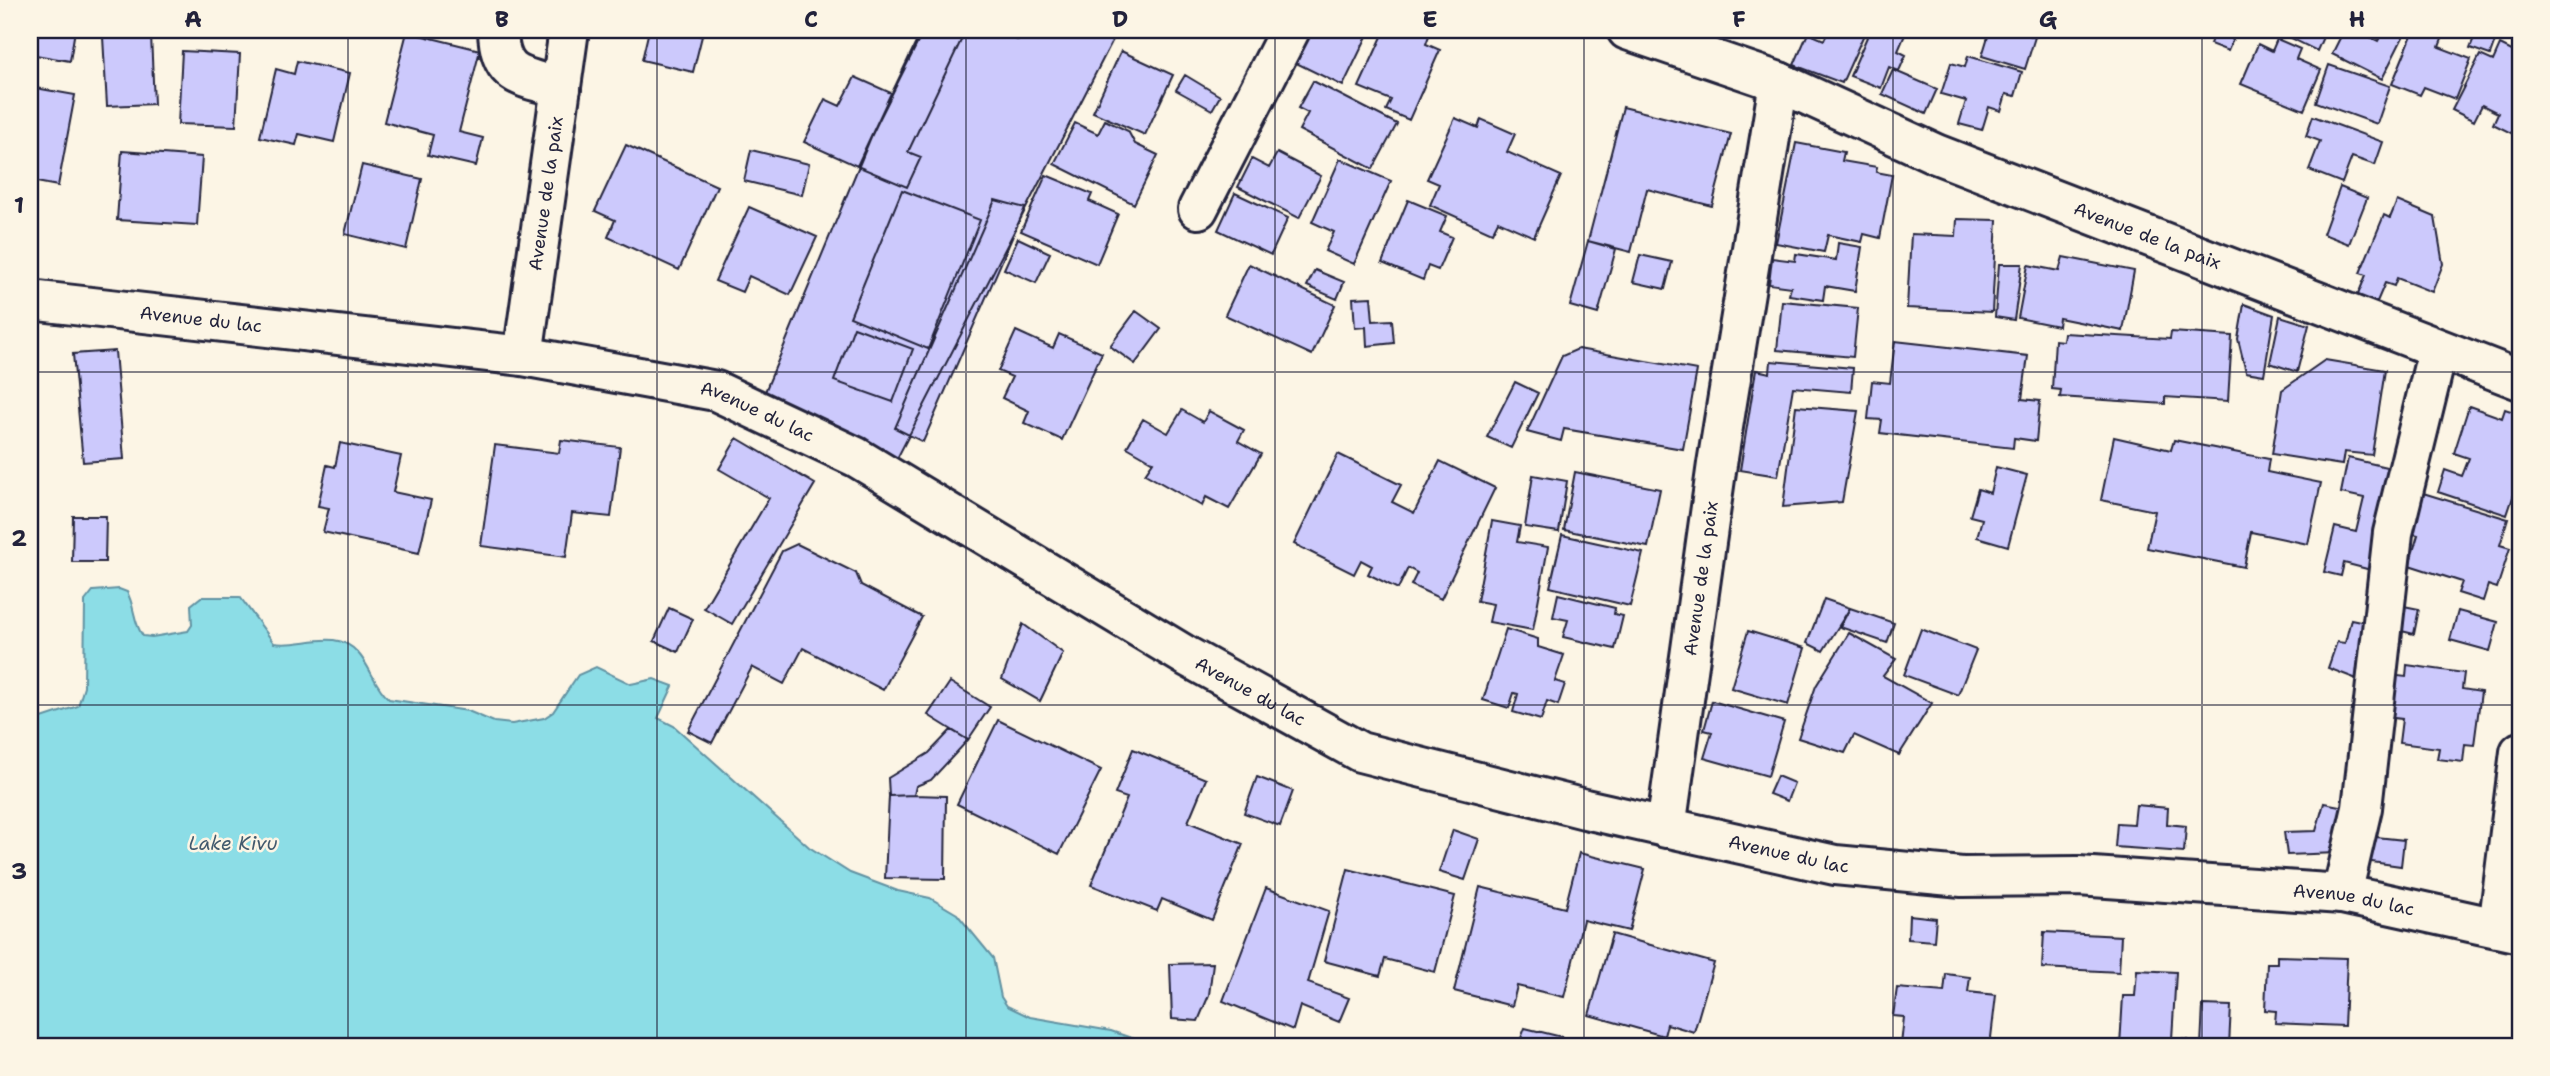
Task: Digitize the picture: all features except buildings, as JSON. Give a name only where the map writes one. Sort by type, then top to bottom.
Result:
[{"type":"street","points":[[498,30],[499,55],[515,74],[561,88]]},
{"type":"street","name":"Avenue de la paix","points":[[523,356],[569,30]]},
{"type":"street","points":[[1198,209],[1290,30]]},
{"type":"street","name":"Avenue de la paix","points":[[1627,30],[1779,82],[1936,154],[2520,380]]},
{"type":"street","name":"Avenue de la paix","points":[[1666,828],[1717,464],[1779,82]]},
{"type":"street","name":"Avenue du lac","points":[[30,300],[523,356],[716,391],[856,457],[1176,650],[1360,752],[1666,828],[1848,866],[1962,877],[2078,876],[2342,894],[2509,930]]},
{"type":"street","points":[[2342,894],[2362,808],[2393,533],[2438,349]]},
{"type":"street","points":[[2509,930],[2520,752]]},
{"type":"water","name":"Lake Kivu","points":[[119,589],[127,592],[137,626],[143,636],[188,631],[192,625],[191,605],[201,597],[240,597],[274,643],[340,641],[358,653],[389,699],[468,711],[494,722],[512,724],[544,718],[553,712],[578,675],[596,667],[631,684],[654,679],[673,686],[658,718],[674,726],[809,847],[850,873],[898,891],[930,898],[957,914],[993,958],[1001,997],[1007,1006],[1030,1017],[1111,1031],[1155,1046],[30,1046],[30,715],[42,718],[78,706],[84,687],[85,601],[93,591]]}]
